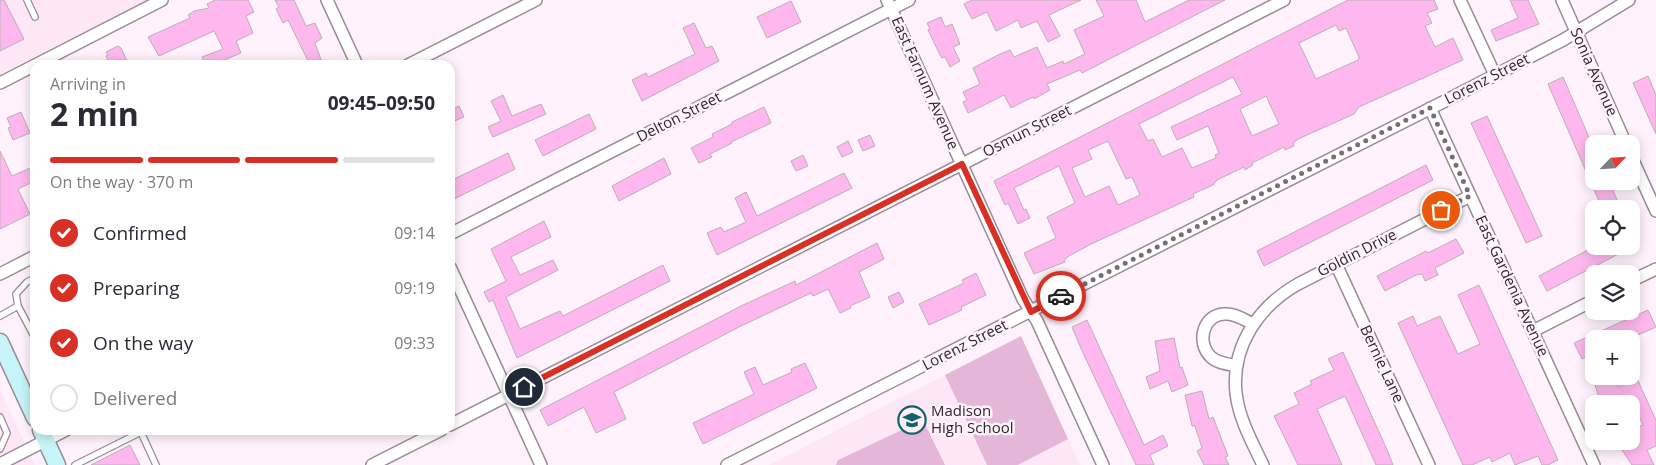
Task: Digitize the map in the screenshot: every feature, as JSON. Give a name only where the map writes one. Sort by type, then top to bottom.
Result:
[{"type":"main road","points":[[0,342],[30,397]]},
{"type":"main road","points":[[43,435],[57,465]]},
{"type":"street","points":[[45,60],[162,0]]},
{"type":"street","points":[[327,0],[355,60]]},
{"type":"street","points":[[418,60],[536,0]]},
{"type":"street","name":"Delton Street","points":[[455,231],[889,4],[909,0]]},
{"type":"street","name":"Osmun Street","points":[[455,422],[1284,0]]},
{"type":"street","points":[[1460,0],[1494,75]]},
{"type":"street","name":"Sonia Avenue","points":[[1562,0],[1622,135]]},
{"type":"street","name":"Lorenz Street","points":[[726,465],[1430,108],[1576,32],[1629,0]]},
{"type":"street","name":"East Farnum Avenue","points":[[889,4],[1103,465]]},
{"type":"street","points":[[0,83],[30,68]]},
{"type":"street","name":"East Gardenia Avenue","points":[[1430,108],[1594,465]]},
{"type":"street","points":[[1640,176],[1656,212]]},
{"type":"street","name":"Goldin Drive","points":[[1262,465],[1247,431],[1236,393],[1237,366],[1241,348],[1261,313],[1281,294],[1470,196]]},
{"type":"street","points":[[0,274],[30,259]]},
{"type":"street","name":"Bernie Lane","points":[[1336,264],[1429,465]]},
{"type":"street","points":[[1640,277],[1656,269]]},
{"type":"street","points":[[455,278],[541,465]]},
{"type":"street","points":[[1533,331],[1585,305]]},
{"type":"street","points":[[1237,366],[1212,358],[1204,346],[1203,331],[1210,321],[1222,314],[1229,314],[1253,324]]},
{"type":"street","points":[[1,457],[43,435]]},
{"type":"street","points":[[372,465],[431,435]]},
{"type":"lane","points":[[27,0],[36,17]]},
{"type":"lane","points":[[30,280],[16,294],[18,306],[30,329]]},
{"type":"lane","points":[[0,316],[18,306]]},
{"type":"lane","points":[[0,417],[7,433],[1,457]]},
{"type":"lane","points":[[74,465],[132,435]]},
{"type":"lane","points":[[142,435],[156,465]]},
{"type":"shaded area","points":[[0,0],[147,0],[0,74]]},
{"type":"shaded area","points":[[1021,336],[1068,439],[1018,465],[987,465],[945,375]]},
{"type":"shaded area","name":"Madison High School","points":[[945,375],[987,465],[769,465]]},
{"type":"shaded area","points":[[0,390],[23,439],[35,465],[0,465]]},
{"type":"shaded area","points":[[923,420],[945,465],[836,465],[838,460]]},
{"type":"shaded area","name":"Madison High School","points":[[1068,439],[1080,465],[1018,465]]},
{"type":"building","points":[[0,0],[4,0],[24,39],[0,51]]},
{"type":"building","points":[[215,0],[248,0],[254,12],[246,16],[253,33],[236,41],[241,53],[224,60],[203,60],[202,57],[223,49],[214,31],[159,56],[148,37],[190,18],[188,15],[194,11],[209,8],[207,4]]},
{"type":"building","points":[[275,0],[294,0],[306,26],[315,23],[322,38],[315,43],[321,60],[308,60],[288,20],[283,23],[276,9],[279,7]]},
{"type":"building","points":[[972,0],[1081,0],[1049,15],[1060,36],[1048,42],[1037,21],[1021,28],[1018,20],[996,31],[987,12],[972,19],[964,4]]},
{"type":"building","points":[[1096,0],[1136,0],[1145,22],[1189,0],[1225,0],[1082,73],[1080,70],[1047,84],[1050,90],[1034,99],[1033,97],[1011,108],[1004,95],[968,113],[963,102],[967,100],[963,92],[980,84],[973,68],[998,55],[1010,50],[1014,57],[1037,47],[1047,68],[1063,61],[1064,64],[1085,54],[1074,30],[1104,16]]},
{"type":"building","points":[[1348,0],[1434,0],[1438,9],[1427,13],[1432,23],[1425,26],[1435,47],[1453,38],[1463,60],[1359,107],[1354,114],[1298,139],[1293,143],[1294,146],[1285,150],[1284,147],[1252,163],[1253,165],[1245,170],[1244,167],[1217,180],[1213,185],[1193,194],[1194,197],[1091,244],[1069,256],[1064,260],[1065,262],[1034,274],[1024,253],[1056,238],[1047,217],[1075,203],[1059,166],[1014,188],[1024,210],[1026,209],[1030,218],[1018,224],[1008,203],[1005,205],[994,181]],"holes":[[[1336,25],[1339,31],[1346,28],[1359,57],[1358,60],[1316,79],[1299,43]],[[1233,77],[1242,94],[1171,127],[1177,140],[1208,126],[1219,153],[1215,155],[1216,158],[1192,168],[1182,148],[1162,157],[1153,139],[1148,141],[1139,124]],[[1266,96],[1279,124],[1252,136],[1240,109]],[[1108,141],[1126,179],[1132,177],[1140,195],[1118,205],[1109,186],[1085,197],[1072,168],[1092,159],[1088,150]]]},
{"type":"building","points":[[1510,0],[1528,0],[1539,24],[1496,41],[1491,30],[1518,18]]},
{"type":"building","points":[[791,1],[801,22],[767,38],[757,17]]},
{"type":"building","points":[[941,17],[945,27],[952,24],[960,44],[953,47],[960,61],[950,67],[945,57],[942,58],[940,55],[928,30],[930,29],[927,23]]},
{"type":"building","points":[[694,23],[706,48],[712,46],[719,61],[642,101],[632,80],[646,73],[648,77],[695,54],[683,28]]},
{"type":"building","points":[[118,46],[121,48],[127,60],[108,60],[106,52]]},
{"type":"building","points":[[1648,76],[1656,95],[1656,134],[1633,83]]},
{"type":"building","points":[[1563,77],[1588,135],[1585,135],[1585,169],[1548,84]]},
{"type":"building","points":[[503,95],[512,116],[541,104],[546,114],[493,137],[488,127],[501,121],[491,101]]},
{"type":"building","points":[[459,106],[464,117],[455,121],[455,108]]},
{"type":"building","points":[[764,107],[771,123],[731,142],[710,154],[712,157],[699,163],[691,148],[713,137],[712,134],[732,124],[732,122]]},
{"type":"building","points":[[21,112],[30,133],[13,140],[8,128],[11,127],[7,118]]},
{"type":"building","points":[[589,114],[596,129],[543,156],[535,140]]},
{"type":"building","points":[[1487,116],[1542,236],[1526,243],[1471,123]]},
{"type":"building","points":[[870,135],[875,146],[863,151],[858,140]]},
{"type":"building","points":[[848,141],[853,152],[842,157],[837,147]]},
{"type":"building","points":[[0,151],[12,176],[30,168],[30,183],[18,189],[30,214],[0,229]]},
{"type":"building","points":[[508,153],[515,169],[455,199],[455,179]]},
{"type":"building","points":[[803,155],[808,166],[796,171],[791,161]]},
{"type":"building","points":[[664,158],[671,174],[619,201],[612,186]]},
{"type":"building","points":[[1426,165],[1433,180],[1264,266],[1257,251]]},
{"type":"building","points":[[844,173],[852,188],[717,255],[707,233],[721,227],[724,232],[746,222],[735,198],[746,192],[757,216]]},
{"type":"building","points":[[1594,190],[1613,190],[1617,200],[1599,200]]},
{"type":"building","points":[[544,221],[551,237],[511,257],[520,275],[553,260],[558,270],[506,297],[520,329],[560,311],[563,316],[663,265],[670,281],[517,358],[493,300],[489,302],[484,292],[506,281],[491,249]]},
{"type":"building","points":[[1456,239],[1464,253],[1435,268],[1438,275],[1425,281],[1422,274],[1416,275],[1385,291],[1377,276],[1426,251],[1428,253]]},
{"type":"building","points":[[877,243],[884,259],[859,272],[870,297],[850,306],[851,308],[840,313],[828,289],[813,296],[811,293],[741,326],[614,392],[626,419],[596,433],[584,407],[548,426],[540,410],[741,306],[795,281],[796,285]]},
{"type":"building","points":[[1585,251],[1585,255],[1617,255],[1597,265],[1585,265],[1585,271],[1547,291],[1539,276]]},
{"type":"building","points":[[976,273],[986,295],[961,307],[962,310],[929,325],[919,304],[964,283],[962,280]]},
{"type":"building","points":[[1479,285],[1558,460],[1548,465],[1542,465],[1538,456],[1515,465],[1510,453],[1492,462],[1490,457],[1472,465],[1463,465],[1398,323],[1413,316],[1417,326],[1440,316],[1458,354],[1480,344],[1458,295]]},
{"type":"building","points":[[899,292],[904,302],[893,308],[888,297]]},
{"type":"building","points":[[1648,310],[1656,327],[1640,334],[1640,330],[1603,330],[1626,320],[1640,320],[1640,314]]},
{"type":"building","points":[[1087,320],[1144,445],[1163,435],[1168,446],[1150,455],[1154,465],[1136,465],[1083,353],[1072,327]]},
{"type":"building","points":[[1174,338],[1180,368],[1182,367],[1188,385],[1172,392],[1168,381],[1150,389],[1146,377],[1160,371],[1155,341]]},
{"type":"building","points":[[1585,338],[1585,358],[1582,359],[1574,343]]},
{"type":"building","points":[[1343,352],[1393,465],[1376,465],[1345,396],[1317,409],[1342,465],[1298,465],[1274,416],[1299,404],[1294,393],[1312,384],[1310,381],[1334,370],[1328,359]]},
{"type":"building","points":[[805,363],[817,388],[703,444],[693,423],[754,394],[744,372],[755,367],[763,385],[792,372],[791,369]]},
{"type":"building","points":[[1595,385],[1617,385],[1618,387],[1622,385],[1640,385],[1656,420],[1656,446],[1647,450],[1654,465],[1632,465],[1622,450],[1640,450],[1640,426],[1643,425],[1640,419],[1640,395],[1598,395]]},
{"type":"building","points":[[1202,391],[1209,419],[1213,417],[1228,456],[1225,457],[1229,465],[1204,465],[1197,451],[1202,448],[1195,426],[1192,426],[1185,395]]},
{"type":"building","points":[[130,445],[140,465],[91,465]]},
{"type":"way so far","points":[[1061,296],[1430,108],[1470,196],[1441,210]]},
{"type":"place","name":"Madison High School","points":[[912,420]]},
{"type":"route","points":[[524,387],[962,164],[1031,312],[1061,296]]}]
